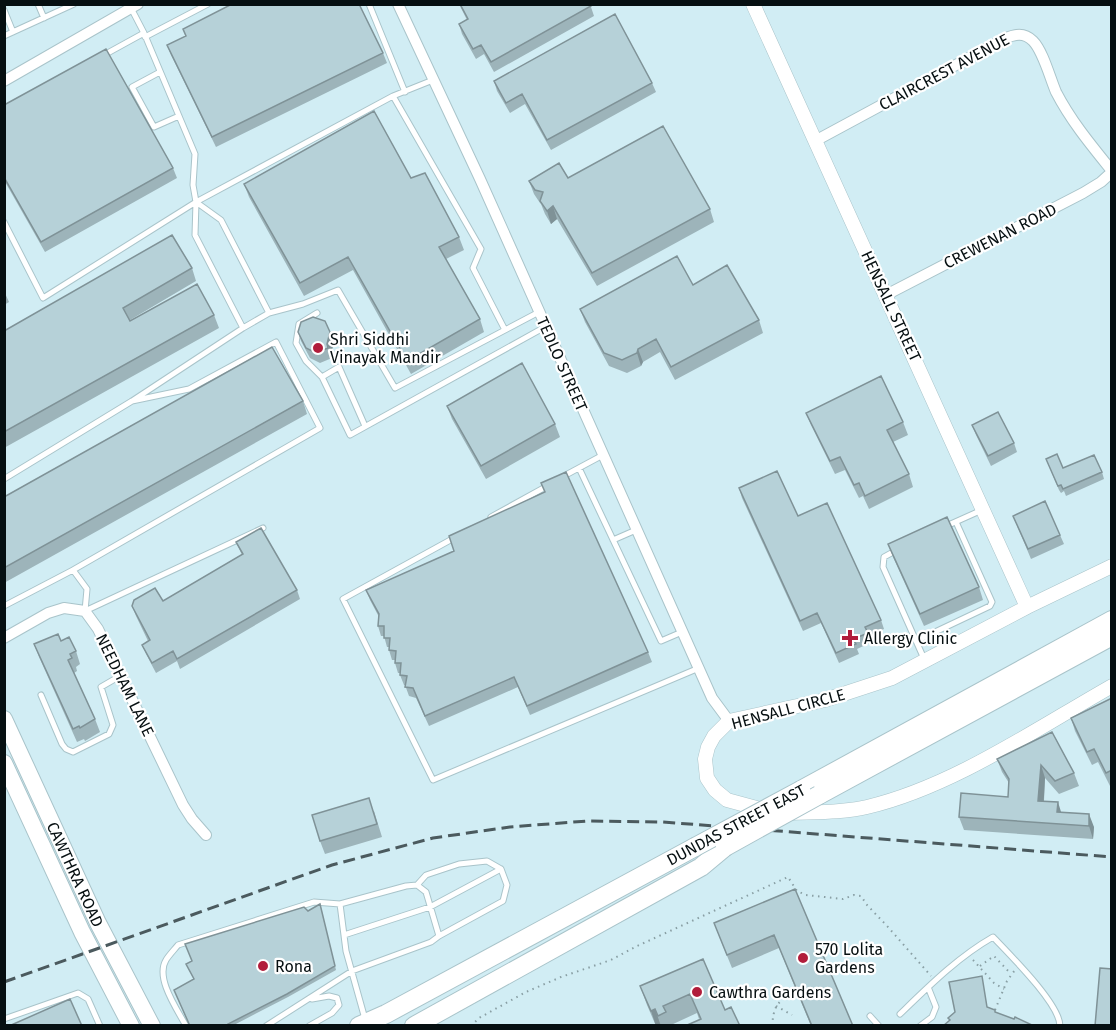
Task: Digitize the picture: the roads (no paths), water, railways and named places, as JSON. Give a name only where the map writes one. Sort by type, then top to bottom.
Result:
[{"type":"main road","name":"DUNDAS STREET EAST","points":[[365,1025],[1112,620]]},
{"type":"main road","name":"DUNDAS STREET EAST","points":[[414,1026],[701,867],[725,847],[1112,636]]},
{"type":"main road","name":"CAWTHRA ROAD","points":[[4,719],[98,923],[153,1026]]},
{"type":"main road","name":"CAWTHRA ROAD","points":[[4,764],[82,932],[131,1026]]},
{"type":"main road","points":[[424,1026],[457,1006],[464,998]]},
{"type":"street","name":"TEDLO STREET","points":[[398,4],[480,179],[712,698],[729,721]]},
{"type":"street","name":"HENSALL STREET","points":[[753,4],[1027,607]]},
{"type":"street","points":[[4,81],[129,8]]},
{"type":"street","name":"CLAIRCREST AVENUE","points":[[815,141],[1004,39],[1014,34],[1025,35],[1035,43],[1073,123],[1112,171]]},
{"type":"street","name":"CREWENAN ROAD","points":[[886,295],[1083,193],[1101,182],[1112,171]]},
{"type":"street","name":"HENSALL CIRCLE","points":[[1112,567],[1027,607],[925,662],[864,689],[729,721],[714,736],[708,747],[705,759],[707,778],[720,795],[735,803],[779,814],[845,811],[868,807],[958,773],[1112,686]]},
{"type":"street","points":[[4,638],[48,613],[64,608],[85,611]]},
{"type":"street","name":"NEEDHAM LANE","points":[[85,611],[98,629],[183,806],[206,836]]},
{"type":"lane","points":[[38,4],[44,18]]},
{"type":"lane","points":[[4,36],[74,4]]},
{"type":"lane","points":[[94,60],[208,4]]},
{"type":"lane","points":[[369,4],[405,92]]},
{"type":"lane","points":[[129,8],[144,35],[195,154],[193,184],[196,202],[195,235],[243,328]]},
{"type":"lane","points":[[4,10],[13,32]]},
{"type":"lane","points":[[160,72],[132,87],[154,128],[179,116]]},
{"type":"lane","points":[[4,222],[43,298],[196,202],[393,96],[433,80]]},
{"type":"lane","points":[[393,96],[481,249],[473,267],[505,330]]},
{"type":"lane","points":[[196,202],[221,220],[269,313]]},
{"type":"lane","points":[[4,480],[269,313],[303,304],[338,290],[395,388],[539,312]]},
{"type":"lane","points":[[317,313],[299,324],[296,343],[306,362],[322,376],[350,435],[545,327]]},
{"type":"lane","points":[[4,606],[73,570],[320,428],[276,342],[189,389],[132,401]]},
{"type":"lane","points":[[322,376],[339,367],[365,426]]},
{"type":"lane","points":[[487,519],[603,455]]},
{"type":"lane","points":[[579,468],[661,641],[682,632]]},
{"type":"lane","points":[[936,531],[983,509]]},
{"type":"lane","points":[[916,641],[990,606],[993,602],[956,522]]},
{"type":"lane","points":[[85,611],[263,528]]},
{"type":"lane","points":[[613,540],[636,530]]},
{"type":"lane","points":[[456,537],[343,599],[433,780],[699,668]]},
{"type":"lane","points":[[898,549],[884,558],[883,567],[925,662]]},
{"type":"lane","points":[[73,570],[87,589],[85,611]]},
{"type":"lane","points":[[41,695],[62,744],[73,752],[109,734],[113,725],[102,687],[120,676]]},
{"type":"lane","points":[[186,1026],[170,995],[162,972],[166,960],[178,945],[314,902],[340,904],[417,885],[426,875],[459,864],[487,861],[501,869],[507,885],[503,901],[431,942],[351,971],[266,1026]]},
{"type":"lane","points":[[344,935],[430,907],[501,869]]},
{"type":"lane","points":[[417,885],[426,892],[439,936]]},
{"type":"lane","points":[[340,904],[351,971],[365,1025]]},
{"type":"lane","points":[[900,1014],[934,980],[993,937],[1052,1002],[1059,1015],[1060,1026]]},
{"type":"lane","points":[[920,1026],[932,1017],[936,1007],[928,987]]},
{"type":"lane","points":[[4,1019],[78,993],[88,999],[100,1026]]},
{"type":"lane","points":[[308,1000],[329,996],[337,998],[339,1005],[332,1013],[309,1026]]},
{"type":"lane","points":[[870,1016],[879,1026]]},
{"type":"railway","points":[[4,982],[332,865],[433,838],[510,827],[587,821],[663,822],[1112,857]]},
{"type":"place","name":"Shri Siddhi Vinayak Mandir","points":[[318,348]]},
{"type":"place","name":"Allergy Clinic","points":[[850,638]]},
{"type":"place","name":"570 Lolita Gardens","points":[[803,958]]},
{"type":"place","name":"Rona","points":[[263,966]]},
{"type":"place","name":"Cawthra Gardens","points":[[697,992]]}]
